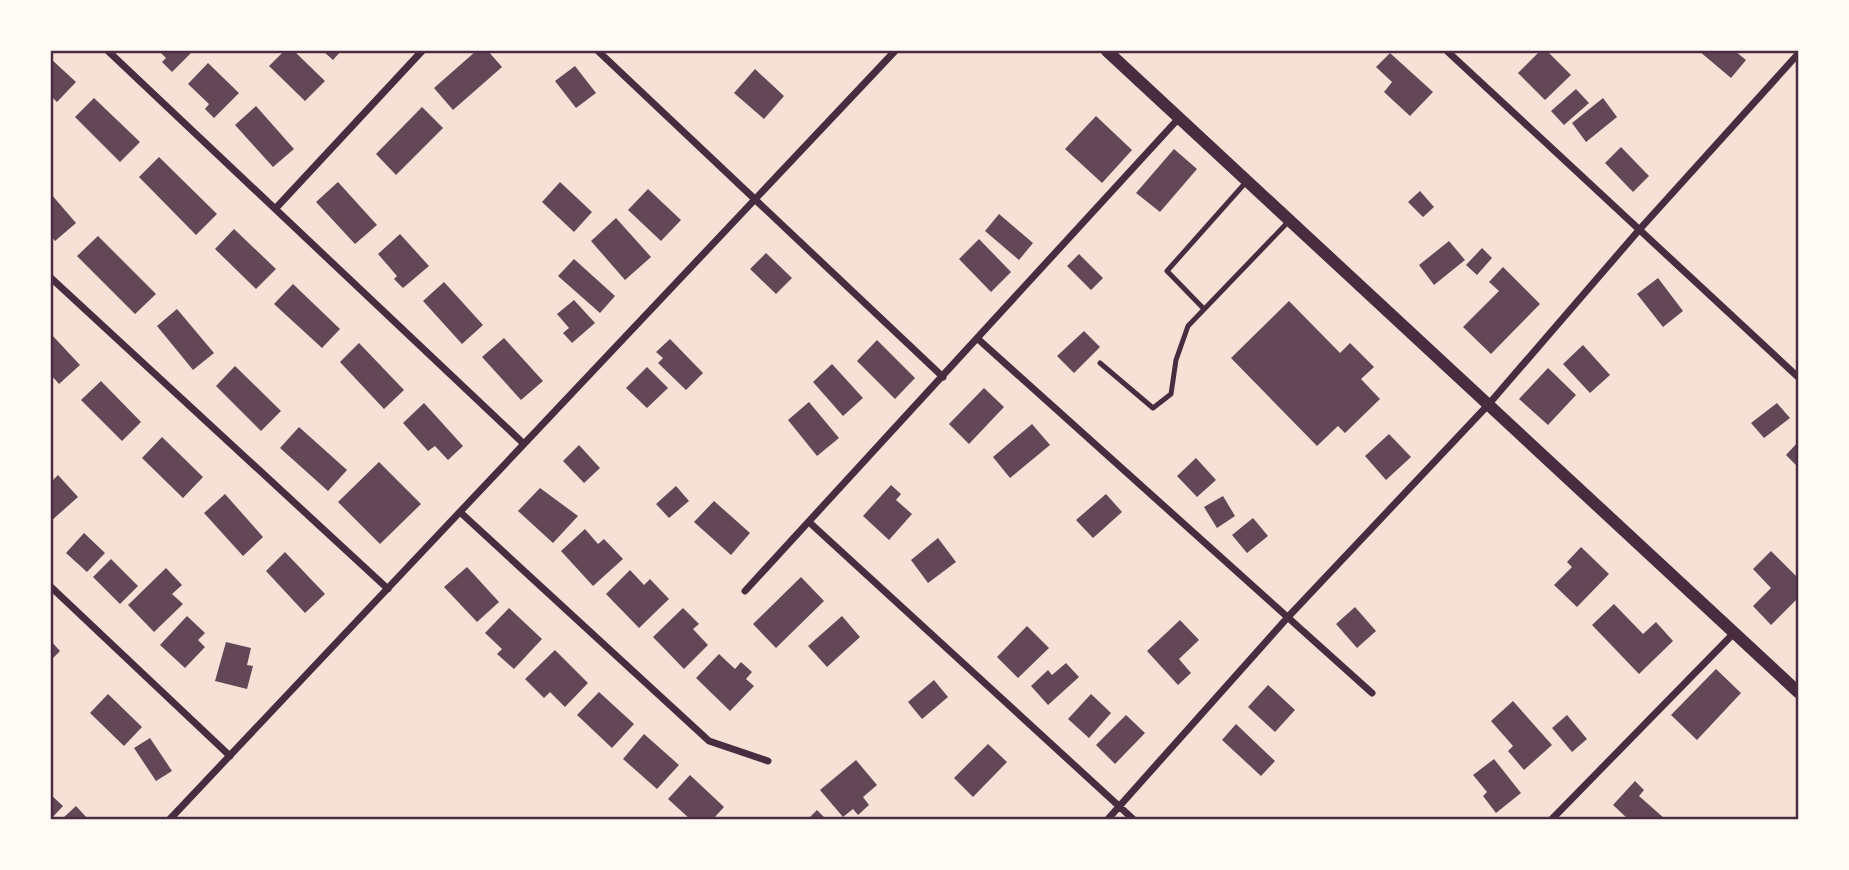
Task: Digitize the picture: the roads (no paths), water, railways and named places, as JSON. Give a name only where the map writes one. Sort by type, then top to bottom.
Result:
[{"type":"street","points":[[108,51],[524,444]]},
{"type":"street","points":[[276,208],[422,51]]},
{"type":"street","points":[[598,51],[943,377]]},
{"type":"street","points":[[170,819],[895,51]]},
{"type":"street","points":[[1107,51],[1798,692]]},
{"type":"street","points":[[1447,51],[1798,377]]},
{"type":"street","points":[[1108,819],[1287,617],[1488,405],[1639,230],[1798,54]]},
{"type":"street","points":[[745,591],[1179,118]]},
{"type":"street","points":[[51,278],[388,589]]},
{"type":"street","points":[[978,339],[1372,693]]},
{"type":"street","points":[[460,512],[709,741],[768,761]]},
{"type":"street","points":[[809,522],[1133,819]]},
{"type":"street","points":[[51,587],[230,756]]},
{"type":"street","points":[[1552,819],[1734,633]]},
{"type":"lane","points":[[1204,309],[1167,271],[1247,181]]},
{"type":"lane","points":[[1100,363],[1153,408],[1171,394],[1176,359],[1188,326],[1289,220]]}]
